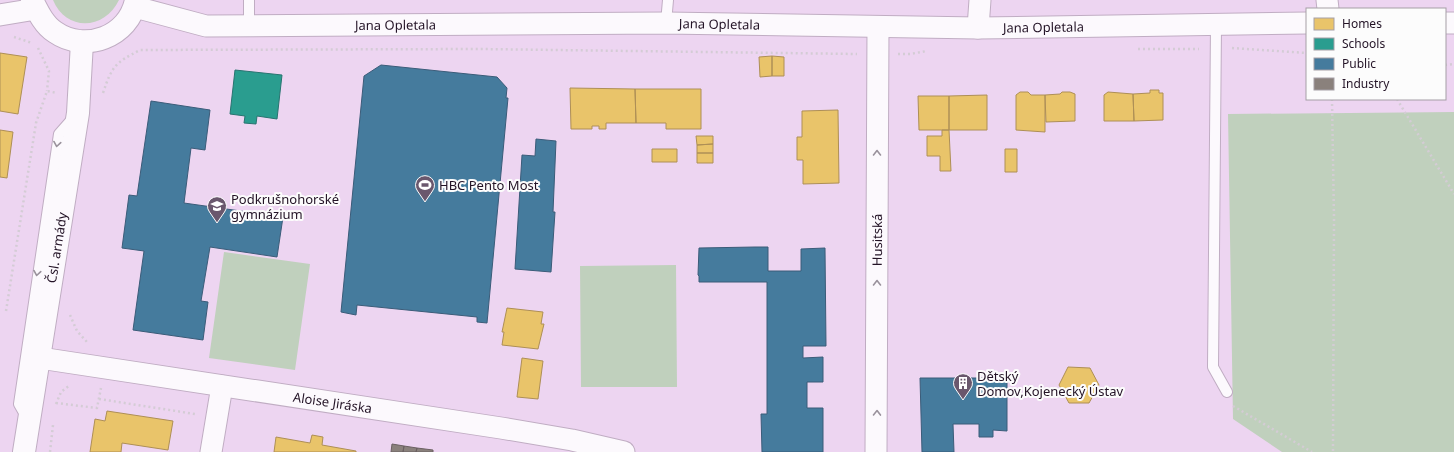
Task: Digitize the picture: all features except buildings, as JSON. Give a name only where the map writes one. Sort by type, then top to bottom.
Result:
[{"type":"street","points":[[978,28],[980,0]]},
{"type":"street","name":"Jana Opletala","points":[[136,4],[206,26],[666,23],[878,28],[978,28],[1306,23]]},
{"type":"street","points":[[0,15],[34,5],[43,21],[54,32],[67,39],[82,42],[99,40],[114,34],[127,22],[136,4]]},
{"type":"street","name":"Husitská","points":[[876,452],[878,28]]},
{"type":"street","name":"Čsl. armády","points":[[24,452],[78,113],[82,42]]},
{"type":"street","name":"Aloise Jiráska","points":[[40,358],[565,439],[624,452]]},
{"type":"street","points":[[211,452],[222,386]]},
{"type":"lane","points":[[249,0],[249,25]]},
{"type":"lane","points":[[666,23],[668,0]]},
{"type":"lane","points":[[1216,25],[1213,367],[1226,392]]},
{"type":"lane","points":[[29,420],[19,404],[59,134],[78,113]]},
{"type":"path","points":[[6,310],[36,123],[47,91],[49,71],[42,54],[35,44],[17,36],[11,36]]},
{"type":"path","points":[[1290,44],[1290,52]]},
{"type":"path","points":[[1228,48],[1306,53]]},
{"type":"path","points":[[102,96],[111,70],[124,59],[140,50],[481,49],[860,54]]},
{"type":"path","points":[[47,91],[62,93]]},
{"type":"path","points":[[1332,100],[1334,219],[1333,452]]},
{"type":"path","points":[[1398,100],[1454,194]]},
{"type":"path","points":[[70,317],[77,331],[90,345]]},
{"type":"path","points":[[73,384],[61,392],[56,404],[97,408],[101,385]]},
{"type":"path","points":[[1226,392],[1233,407],[1312,452]]},
{"type":"path","points":[[99,399],[197,414]]},
{"type":"path","points":[[50,452],[53,421]]},
{"type":"green space","points":[[53,0],[119,0],[113,10],[105,17],[95,22],[86,23],[76,22],[67,18],[59,10]]},
{"type":"green space","points":[[1454,112],[1454,452],[1282,452],[1233,419],[1228,114]]},
{"type":"green space","points":[[224,252],[310,264],[295,370],[209,358]]},
{"type":"green space","points":[[676,265],[677,387],[581,387],[580,266]]},
{"type":"place","name":"HBC Pento Most","points":[[425,202]]},
{"type":"place","name":"Podkrušnohorské gymnázium","points":[[217,223]]},
{"type":"place","name":"Dětský Domov,Kojenecký Ústav","points":[[963,400]]}]
